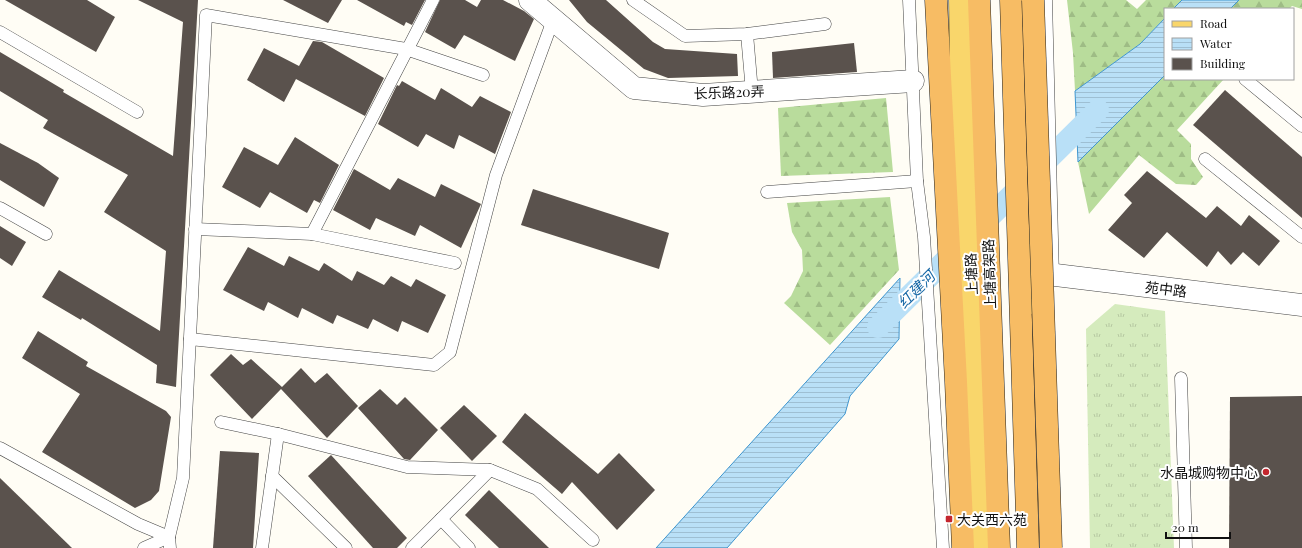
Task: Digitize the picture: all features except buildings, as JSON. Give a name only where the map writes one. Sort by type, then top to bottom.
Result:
[{"type":"highway","points":[[936,0],[963,548]]},
{"type":"highway","name":"上塘高架路","points":[[979,0],[999,548]]},
{"type":"highway","points":[[1010,0],[1028,548]]},
{"type":"highway","points":[[1033,0],[1051,548]]},
{"type":"main road","name":"上塘路","points":[[960,0],[961,85],[970,254],[982,548]]},
{"type":"main road","points":[[1023,0],[1028,196],[1041,548]]},
{"type":"street","name":"长乐路20弄","points":[[530,0],[634,88],[703,95],[913,81]]},
{"type":"street","name":"苑中路","points":[[1031,272],[1302,305]]},
{"type":"lane","points":[[312,234],[433,0]]},
{"type":"lane","points":[[633,0],[685,36],[747,34],[825,24]]},
{"type":"lane","points":[[909,0],[917,181],[924,237],[943,548]]},
{"type":"lane","points":[[1046,0],[1062,548]]},
{"type":"lane","points":[[170,542],[183,478],[206,15],[406,50],[483,75]]},
{"type":"lane","points":[[190,339],[434,365],[450,352],[496,175],[553,20]]},
{"type":"lane","points":[[0,32],[137,112]]},
{"type":"lane","points":[[747,34],[752,92]]},
{"type":"lane","points":[[1246,80],[1302,126]]},
{"type":"lane","points":[[1205,159],[1302,237]]},
{"type":"lane","points":[[767,192],[917,181]]},
{"type":"lane","points":[[0,208],[46,234]]},
{"type":"lane","points":[[195,229],[312,234],[455,263]]},
{"type":"lane","points":[[1181,378],[1186,548]]},
{"type":"lane","points":[[222,422],[278,434],[407,467],[490,470],[537,489],[593,540]]},
{"type":"lane","points":[[262,548],[278,434]]},
{"type":"lane","points":[[0,448],[170,542]]},
{"type":"lane","points":[[412,548],[490,470]]},
{"type":"lane","points":[[272,476],[346,548]]},
{"type":"lane","points":[[440,520],[469,548]]},
{"type":"lane","points":[[144,548],[170,542]]},
{"type":"green space","points":[[1067,0],[1126,0],[1137,9],[1146,0],[1182,0],[1174,8],[1164,8],[1164,19],[1140,44],[1075,91],[1073,53]]},
{"type":"green space","points":[[1239,0],[1302,0],[1302,9],[1292,6],[1290,8],[1231,8]]},
{"type":"green space","points":[[1164,76],[1164,80],[1223,80],[1177,130],[1191,144],[1191,159],[1203,177],[1196,185],[1176,184],[1139,155],[1089,214],[1078,162]]},
{"type":"green space","points":[[886,98],[893,172],[781,176],[778,108]]},
{"type":"green space","points":[[890,197],[899,270],[830,345],[784,303],[791,296],[803,271],[802,250],[792,232],[787,203]]},
{"type":"green space","points":[[1115,304],[1165,311],[1174,548],[1090,548],[1086,329]]},
{"type":"water","points":[[1182,0],[1239,0],[1231,8],[1174,8]]},
{"type":"water","points":[[1164,19],[1164,76],[1078,162],[1075,91],[1140,44]]},
{"type":"water","points":[[900,278],[899,339],[850,396],[845,414],[727,548],[656,548]]},
{"type":"waterway","name":"红建河","points":[[878,327],[1098,110]]},
{"type":"place","name":"水晶城购物中心","points":[[1266,472]]},
{"type":"place","name":"大关西六苑","points":[[949,519]]}]
